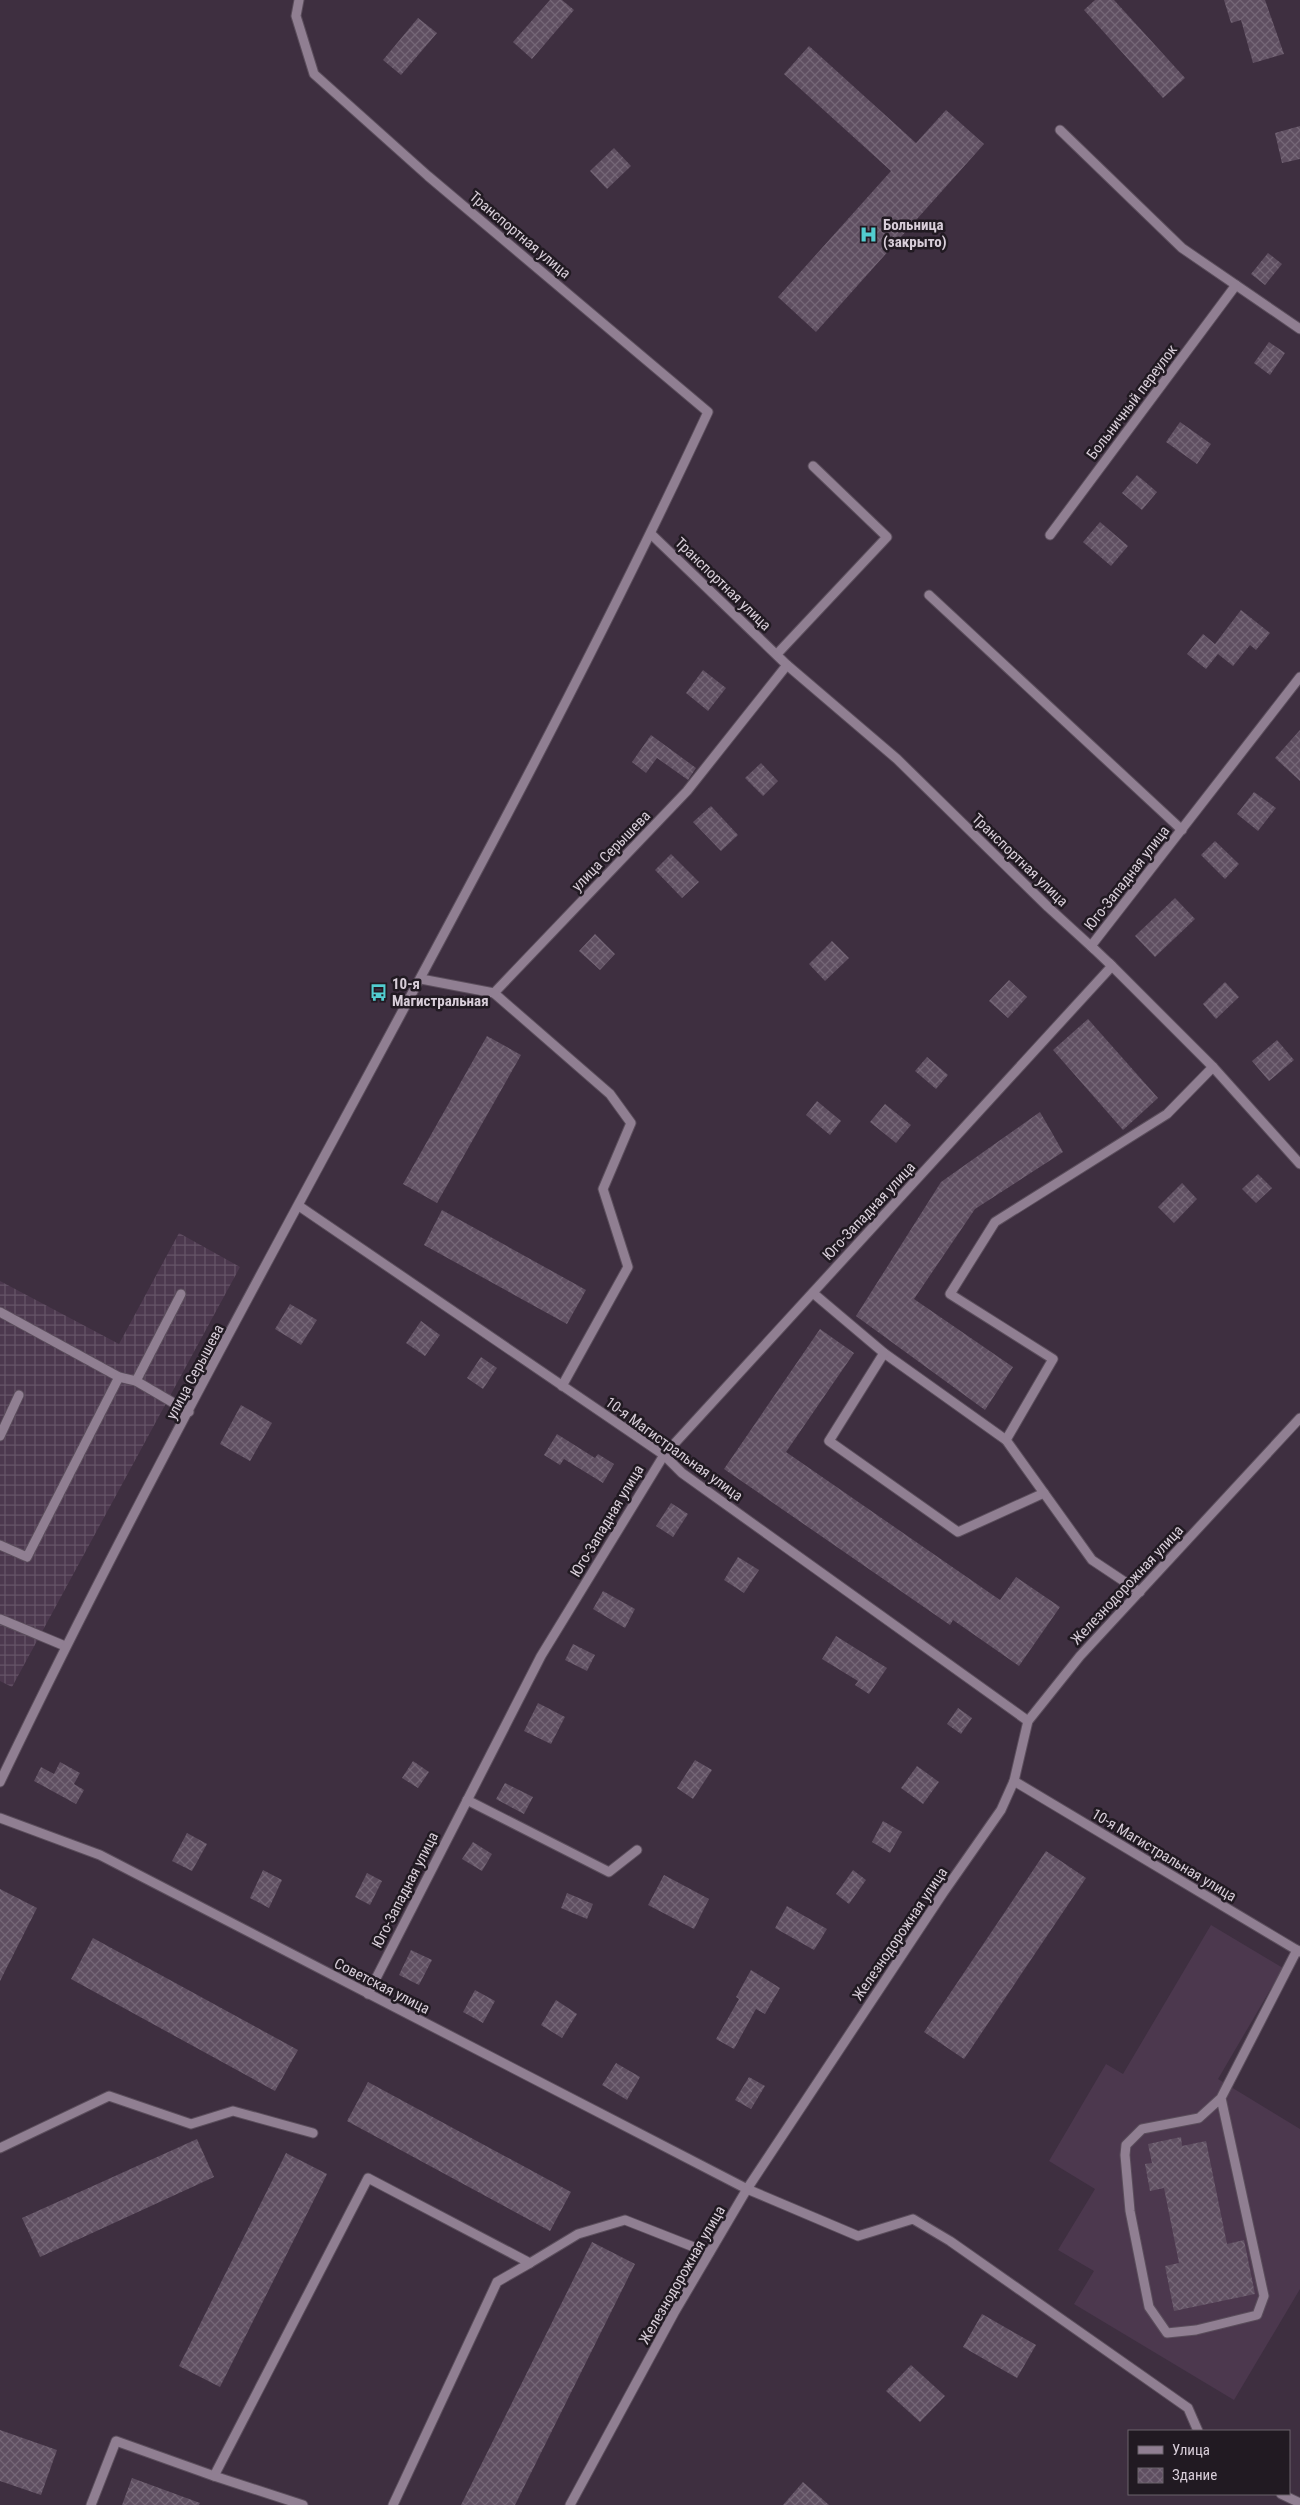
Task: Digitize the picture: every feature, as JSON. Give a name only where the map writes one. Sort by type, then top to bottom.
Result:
[{"type":"street","name":"Транспортная улица","points":[[299,0],[296,16],[314,74],[428,176],[708,412],[651,534],[787,665],[896,759],[1048,907],[1112,966],[1213,1067],[1300,1164]]},
{"type":"street","points":[[1060,130],[1182,248],[1300,329]]},
{"type":"street","name":"Больничный переулок","points":[[1050,535],[1236,285]]},
{"type":"street","points":[[776,654],[887,537],[813,466]]},
{"type":"street","name":"улица Серышева","points":[[0,1782],[65,1646],[421,979],[651,534]]},
{"type":"street","points":[[929,595],[1182,830]]},
{"type":"street","name":"улица Серышева","points":[[494,993],[687,791],[787,665]]},
{"type":"street","name":"Юго-Западная улица","points":[[1090,946],[1300,677]]},
{"type":"street","name":"Юго-Западная улица","points":[[368,1994],[541,1656],[664,1455],[1112,966]]},
{"type":"street","points":[[421,979],[494,993],[610,1094],[631,1123],[603,1189],[628,1267],[562,1386]]},
{"type":"street","points":[[1006,1440],[1053,1359],[950,1294],[995,1222],[1167,1114],[1213,1067]]},
{"type":"street","name":"10-я Магистральная улица","points":[[299,1206],[664,1455],[682,1473],[1028,1721]]},
{"type":"street","points":[[814,1293],[884,1353],[1006,1440],[1092,1560],[1140,1592]]},
{"type":"street","points":[[136,1381],[182,1294]]},
{"type":"street","points":[[2,1315],[119,1377],[136,1381],[189,1412]]},
{"type":"street","points":[[884,1353],[829,1440],[958,1532],[1044,1493]]},
{"type":"street","points":[[0,1546],[27,1557],[119,1377]]},
{"type":"street","points":[[0,1436],[19,1395]]},
{"type":"street","name":"Железнодорожная улица","points":[[570,2505],[674,2313],[747,2189],[943,1893],[1001,1810],[1014,1781],[1028,1721],[1080,1656],[1300,1418]]},
{"type":"street","points":[[0,1619],[65,1646]]},
{"type":"street","name":"10-я Магистральная улица","points":[[1014,1781],[1299,1951]]},
{"type":"street","points":[[467,1800],[609,1872],[637,1850]]},
{"type":"street","name":"Советская улица","points":[[0,1818],[100,1855],[747,2189],[858,2236],[913,2218],[950,2241],[1188,2408],[1198,2430]]},
{"type":"street","points":[[1221,2098],[1264,2296],[1257,2315],[1196,2330],[1168,2334],[1148,2307],[1130,2211],[1124,2155],[1126,2145],[1142,2129],[1199,2118],[1221,2098],[1299,1951]]},
{"type":"street","points":[[0,2148],[109,2096],[191,2124],[233,2111],[313,2133]]},
{"type":"street","points":[[214,2476],[368,2178],[530,2263]]},
{"type":"street","points":[[393,2505],[496,2282],[578,2234],[625,2220],[709,2253]]},
{"type":"street","points":[[91,2505],[116,2440],[214,2476],[303,2505]]},
{"type":"street","points":[[1282,2495],[1300,2503]]},
{"type":"shaded area","points":[[179,1233],[240,1267],[12,1687],[0,1681],[0,1281],[119,1344]]},
{"type":"shaded area","points":[[1211,1925],[1283,1968],[1218,2079],[1300,2129],[1300,2289],[1234,2400],[1074,2304],[1094,2271],[1058,2250],[1095,2189],[1049,2161],[1106,2064],[1123,2074]]},
{"type":"building","points":[[550,0],[562,0],[574,10],[532,59],[513,42]]},
{"type":"building","points":[[1095,0],[1114,0],[1185,78],[1163,98],[1084,10]]},
{"type":"building","points":[[1224,0],[1265,0],[1284,54],[1253,63],[1241,20],[1231,23]]},
{"type":"building","points":[[418,18],[437,33],[401,75],[383,60]]},
{"type":"building","name":"Больница (закрыто)","points":[[809,46],[916,143],[946,110],[984,144],[816,332],[778,297],[891,171],[784,74]]},
{"type":"building","points":[[1300,126],[1300,159],[1282,163],[1275,133]]},
{"type":"building","points":[[614,148],[631,166],[607,189],[590,171]]},
{"type":"building","points":[[1268,253],[1282,264],[1265,285],[1251,274]]},
{"type":"building","points":[[1269,342],[1285,353],[1270,375],[1254,363]]},
{"type":"building","points":[[1180,422],[1211,444],[1197,464],[1166,442]]},
{"type":"building","points":[[1137,475],[1157,492],[1142,510],[1122,493]]},
{"type":"building","points":[[1100,522],[1128,546],[1111,566],[1083,542]]},
{"type":"building","points":[[1241,610],[1270,633],[1256,650],[1250,645],[1233,666],[1218,654],[1206,669],[1187,654],[1203,634],[1215,644]]},
{"type":"building","points":[[703,670],[726,688],[708,711],[686,693]]},
{"type":"building","points":[[1300,730],[1300,781],[1275,758]]},
{"type":"building","points":[[651,735],[696,768],[688,780],[657,758],[646,773],[632,762]]},
{"type":"building","points":[[761,763],[778,781],[763,796],[745,778]]},
{"type":"building","points":[[1254,792],[1276,808],[1258,831],[1237,814]]},
{"type":"building","points":[[711,806],[738,835],[721,851],[693,822]]},
{"type":"building","points":[[1215,841],[1239,864],[1225,879],[1201,855]]},
{"type":"building","points":[[671,854],[699,882],[682,898],[655,870]]},
{"type":"building","points":[[1175,898],[1195,919],[1155,957],[1135,936]]},
{"type":"building","points":[[595,934],[615,954],[600,970],[579,951]]},
{"type":"building","points":[[832,941],[849,958],[825,981],[809,964]]},
{"type":"building","points":[[1009,980],[1027,997],[1008,1018],[989,1001]]},
{"type":"building","points":[[1225,982],[1239,997],[1216,1019],[1203,1004]]},
{"type":"building","points":[[1088,1019],[1158,1098],[1123,1130],[1053,1050]]},
{"type":"building","points":[[487,1036],[521,1055],[437,1203],[403,1184]]},
{"type":"building","points":[[1277,1040],[1294,1060],[1269,1081],[1252,1061]]},
{"type":"building","points":[[927,1057],[948,1075],[936,1089],[915,1071]]},
{"type":"building","points":[[817,1101],[841,1121],[830,1135],[806,1115]]},
{"type":"building","points":[[885,1104],[911,1125],[896,1143],[870,1122]]},
{"type":"building","points":[[1040,1112],[1063,1152],[975,1209],[914,1299],[1013,1367],[985,1410],[856,1316],[941,1182]]},
{"type":"building","points":[[1258,1174],[1272,1188],[1256,1203],[1242,1189]]},
{"type":"building","points":[[1182,1183],[1197,1199],[1174,1223],[1158,1207]]},
{"type":"building","points":[[442,1210],[586,1290],[567,1324],[424,1245]]},
{"type":"building","points":[[290,1304],[317,1320],[301,1345],[275,1329]]},
{"type":"building","points":[[421,1321],[440,1335],[425,1356],[406,1343]]},
{"type":"building","points":[[820,1329],[854,1353],[786,1452],[1000,1600],[1016,1577],[1060,1607],[1019,1666],[953,1620],[950,1625],[724,1469]]},
{"type":"building","points":[[481,1357],[497,1368],[483,1389],[467,1378]]},
{"type":"building","points":[[241,1405],[272,1423],[250,1461],[220,1444]]},
{"type":"building","points":[[557,1434],[595,1458],[598,1454],[614,1464],[603,1483],[564,1459],[560,1465],[544,1455]]},
{"type":"building","points":[[671,1503],[688,1514],[673,1537],[656,1526]]},
{"type":"building","points":[[738,1557],[759,1570],[744,1593],[724,1580]]},
{"type":"building","points":[[603,1591],[635,1609],[625,1628],[593,1609]]},
{"type":"building","points":[[836,1636],[887,1668],[869,1694],[855,1685],[858,1681],[822,1659]]},
{"type":"building","points":[[573,1644],[595,1655],[587,1671],[565,1660]]},
{"type":"building","points":[[538,1703],[565,1717],[551,1744],[524,1731]]},
{"type":"building","points":[[958,1708],[972,1718],[961,1734],[947,1724]]},
{"type":"building","points":[[695,1760],[712,1770],[693,1799],[677,1788]]},
{"type":"building","points":[[413,1761],[429,1772],[418,1788],[402,1778]]},
{"type":"building","points":[[60,1762],[80,1773],[74,1784],[84,1790],[76,1804],[34,1781],[41,1767],[54,1774]]},
{"type":"building","points":[[917,1766],[939,1782],[923,1804],[901,1788]]},
{"type":"building","points":[[505,1783],[533,1797],[524,1814],[496,1799]]},
{"type":"building","points":[[883,1821],[902,1832],[890,1853],[872,1842]]},
{"type":"building","points":[[187,1833],[207,1844],[192,1871],[172,1861]]},
{"type":"building","points":[[473,1842],[492,1854],[482,1871],[462,1859]]},
{"type":"building","points":[[1046,1851],[1086,1878],[964,2059],[924,2032]]},
{"type":"building","points":[[263,1870],[282,1880],[269,1908],[250,1898]]},
{"type":"building","points":[[853,1870],[866,1880],[849,1904],[836,1894]]},
{"type":"building","points":[[367,1873],[382,1881],[370,1905],[355,1897]]},
{"type":"building","points":[[664,1875],[709,1899],[694,1929],[648,1905]]},
{"type":"building","points":[[0,1889],[37,1908],[0,1981]]},
{"type":"building","points":[[567,1893],[593,1904],[587,1919],[561,1908]]},
{"type":"building","points":[[787,1906],[827,1929],[814,1950],[775,1928]]},
{"type":"building","points":[[93,1938],[298,2050],[275,2091],[71,1979]]},
{"type":"building","points":[[411,1950],[432,1960],[419,1985],[399,1975]]},
{"type":"building","points":[[751,1970],[780,1988],[765,2014],[756,2009],[734,2049],[716,2039],[739,1999],[736,1997]]},
{"type":"building","points":[[475,1990],[495,2001],[483,2023],[463,2012]]},
{"type":"building","points":[[556,2000],[577,2014],[562,2038],[541,2025]]},
{"type":"building","points":[[616,2063],[640,2077],[627,2100],[602,2085]]},
{"type":"building","points":[[749,2077],[765,2086],[751,2109],[735,2100]]},
{"type":"building","points":[[368,2082],[571,2192],[550,2231],[347,2121]]},
{"type":"building","points":[[1181,2137],[1182,2146],[1206,2141],[1227,2244],[1244,2240],[1255,2294],[1174,2311],[1165,2266],[1179,2263],[1164,2188],[1150,2191],[1145,2164],[1152,2163],[1148,2144]]},
{"type":"building","points":[[197,2139],[214,2177],[40,2257],[22,2218]]},
{"type":"building","points":[[286,2153],[327,2174],[220,2387],[179,2366]]},
{"type":"building","points":[[592,2242],[635,2264],[515,2505],[461,2505]]},
{"type":"building","points":[[982,2314],[1036,2345],[1017,2378],[963,2347]]},
{"type":"building","points":[[911,2365],[945,2396],[920,2422],[886,2391]]},
{"type":"building","points":[[0,2430],[57,2450],[41,2495],[0,2481]]},
{"type":"building","points":[[132,2478],[200,2503],[199,2505],[122,2505]]},
{"type":"building","points":[[803,2482],[829,2505],[783,2505]]},
{"type":"place","name":"Больница (закрыто)","points":[[869,234]]},
{"type":"place","name":"10-я Магистральная","points":[[378,993]]}]
